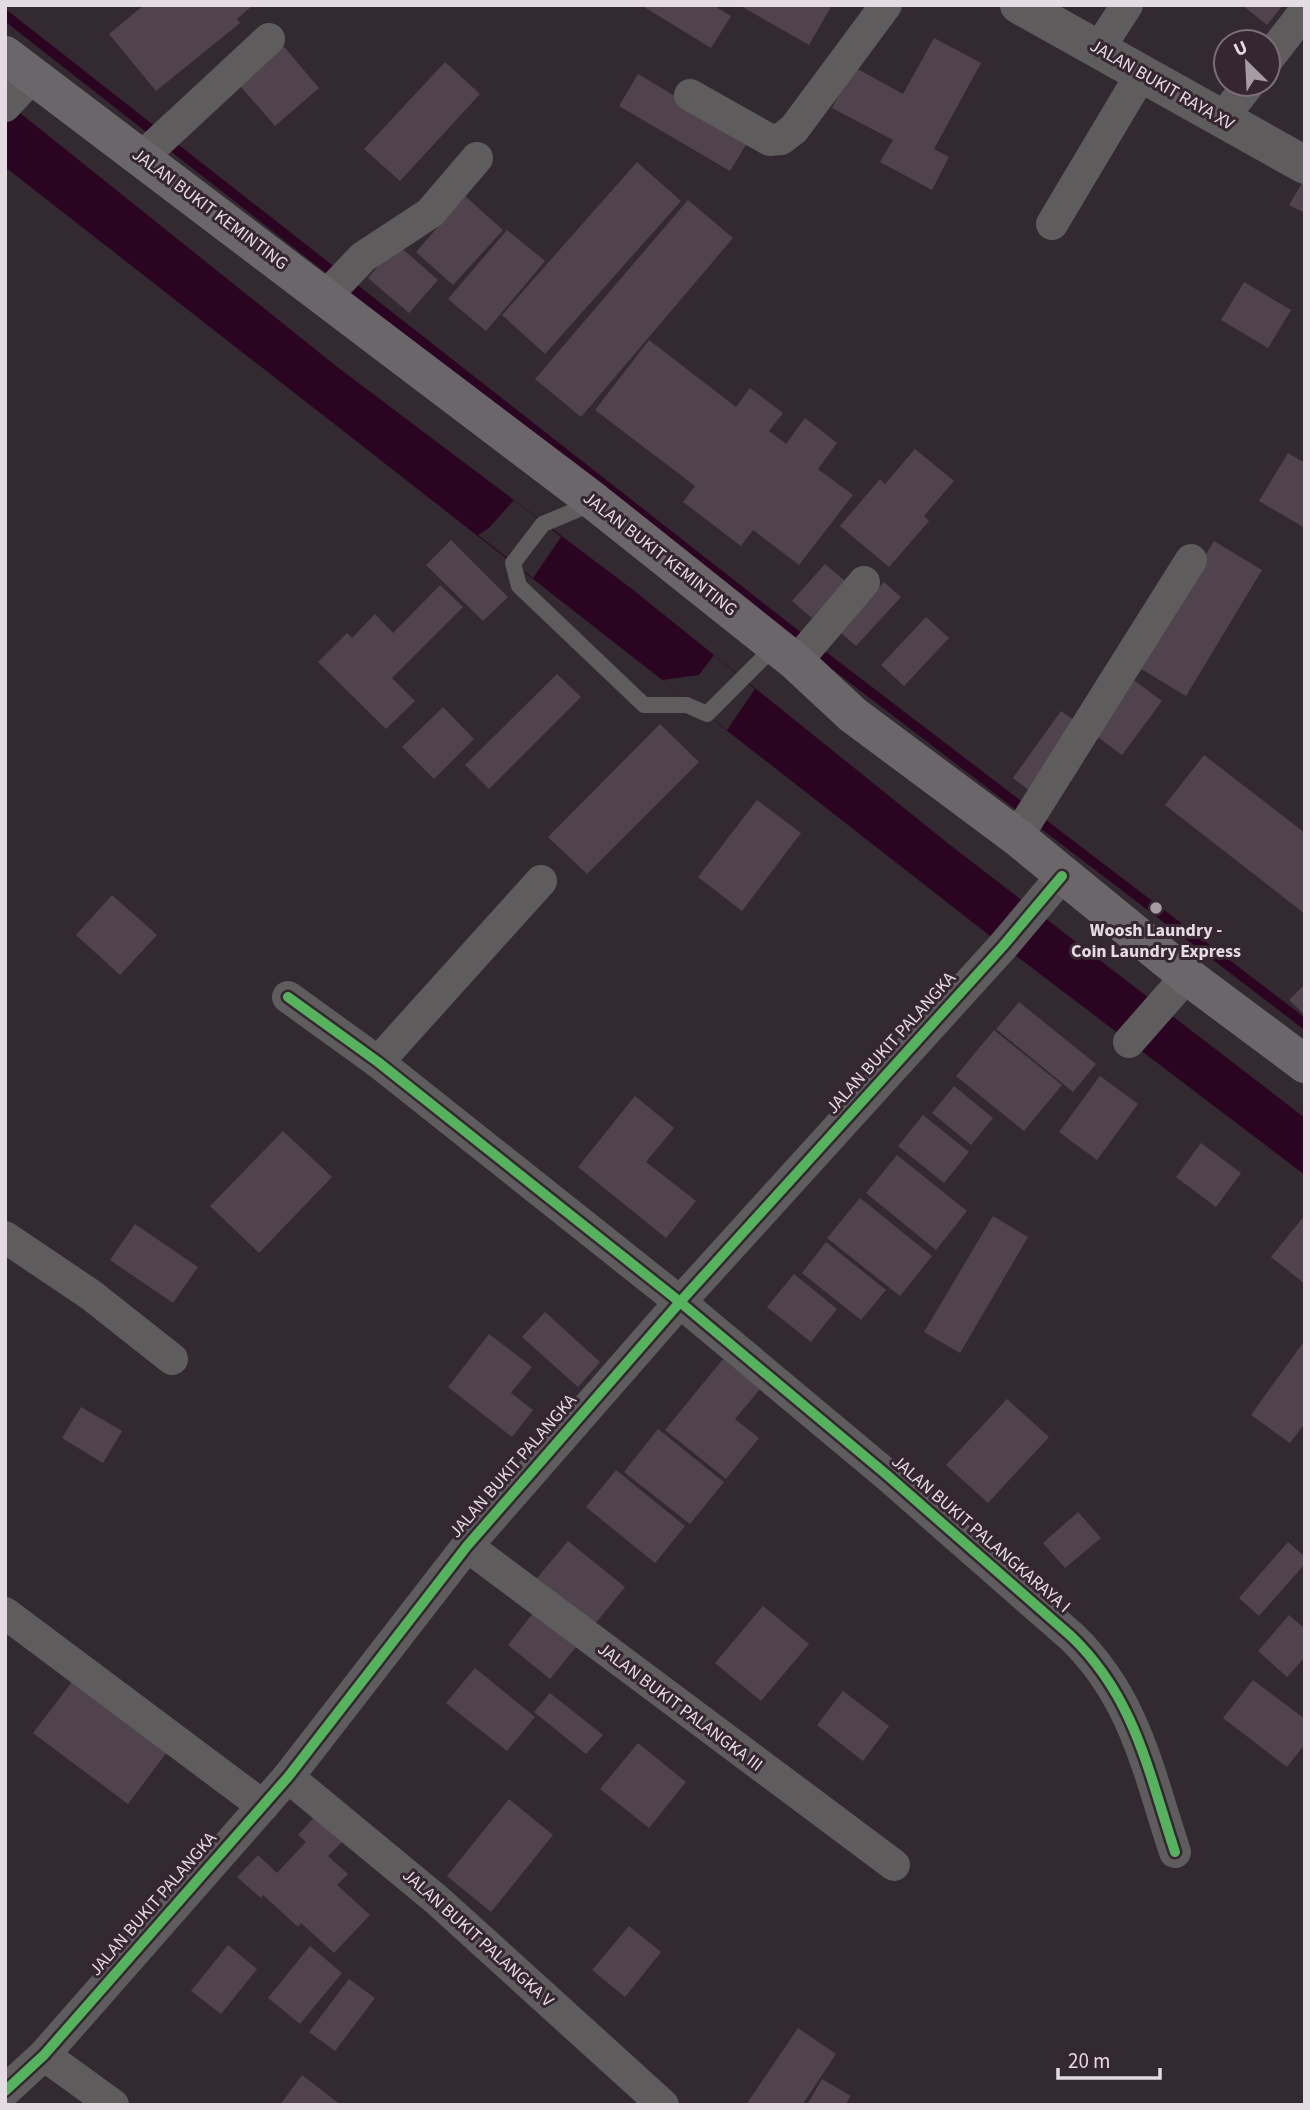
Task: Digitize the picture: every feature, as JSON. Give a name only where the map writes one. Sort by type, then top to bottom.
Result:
[{"type":"main road","name":"JALAN BUKIT KEMINTING","points":[[13,85],[142,157],[326,296],[595,502],[785,654],[853,715],[1017,837],[1187,976],[1305,1064]]},
{"type":"street","points":[[690,95],[770,140],[781,139],[794,129],[886,5]]},
{"type":"street","name":"JALAN BUKIT RAYA XV","points":[[1019,5],[1221,120],[1300,154]]},
{"type":"street","points":[[1098,50],[1127,5]]},
{"type":"street","points":[[1282,41],[1305,12]]},
{"type":"street","points":[[142,157],[269,39]]},
{"type":"street","points":[[1052,224],[1142,73]]},
{"type":"street","points":[[1221,120],[1238,98]]},
{"type":"street","points":[[326,296],[363,257],[430,213],[477,158]]},
{"type":"street","points":[[1017,837],[1191,560]]},
{"type":"street","points":[[785,654],[864,582]]},
{"type":"street","name":"JALAN BUKIT PALANGKA","points":[[5,2091],[44,2055],[288,1777],[467,1546],[680,1303],[1003,946],[1032,908],[1062,876]]},
{"type":"street","points":[[378,1062],[541,881]]},
{"type":"street","points":[[1129,1042],[1187,976]]},
{"type":"street","name":"JALAN BUKIT PALANGKARAYA I","points":[[288,997],[378,1062],[680,1303],[887,1475],[1098,1662],[1115,1687],[1130,1718],[1175,1852]]},
{"type":"street","points":[[5,1237],[91,1295],[172,1359]]},
{"type":"street","name":"JALAN BUKIT PALANGKA III","points":[[467,1546],[894,1865]]},
{"type":"street","points":[[5,1613],[263,1806]]},
{"type":"street","name":"JALAN BUKIT PALANGKA V","points":[[288,1777],[437,1900],[663,2105]]},
{"type":"street","points":[[44,2055],[113,2105]]},
{"type":"lane","points":[[595,502],[544,524],[513,563],[519,586],[644,705],[687,705],[707,714],[742,678],[785,654]]},
{"type":"shaded area","points":[[5,101],[336,366],[632,589],[950,845],[1305,1118],[1305,1175],[1003,946],[5,167]]},
{"type":"pier","points":[[514,500],[561,537],[533,578],[478,535],[489,528]]},
{"type":"pier","points":[[714,655],[755,689],[727,730],[662,680],[699,675]]},
{"type":"building","points":[[144,5],[253,5],[237,19],[240,23],[156,91],[109,34]]},
{"type":"building","points":[[641,5],[713,5],[731,16],[711,48]]},
{"type":"building","points":[[739,5],[832,5],[809,45]]},
{"type":"building","points":[[1242,5],[1283,5],[1267,25]]},
{"type":"building","points":[[934,38],[981,63],[934,149],[949,157],[932,190],[880,162],[893,140],[832,108],[854,67],[903,94]]},
{"type":"building","points":[[280,42],[319,88],[275,126],[235,80]]},
{"type":"building","points":[[445,62],[480,94],[400,181],[364,149]]},
{"type":"building","points":[[638,74],[749,140],[730,171],[619,106]]},
{"type":"building","points":[[637,162],[681,201],[545,354],[502,315]]},
{"type":"building","points":[[1305,178],[1305,213],[1289,205]]},
{"type":"building","points":[[465,196],[503,230],[453,285],[416,252]]},
{"type":"building","points":[[688,200],[733,238],[581,417],[535,379]]},
{"type":"building","points":[[507,230],[545,261],[486,331],[448,299]]},
{"type":"building","points":[[397,244],[438,280],[409,313],[368,278]]},
{"type":"building","points":[[1244,282],[1291,310],[1268,348],[1221,320]]},
{"type":"building","points":[[649,340],[736,407],[750,388],[783,413],[769,431],[786,444],[805,418],[837,443],[818,469],[853,495],[799,565],[753,530],[741,546],[683,502],[695,486],[595,410]]},
{"type":"building","points":[[915,449],[954,481],[924,516],[929,521],[889,567],[840,526],[880,479],[885,484]]},
{"type":"building","points":[[1288,453],[1305,463],[1305,528],[1259,501]]},
{"type":"building","points":[[451,540],[508,597],[483,621],[426,565]]},
{"type":"building","points":[[1214,541],[1262,570],[1186,696],[1138,667]]},
{"type":"building","points":[[825,564],[845,581],[812,618],[792,601]]},
{"type":"building","points":[[884,582],[901,597],[856,646],[839,631]]},
{"type":"building","points":[[440,585],[463,607],[392,678],[415,701],[386,729],[318,662],[347,633],[352,638],[375,614],[393,633]]},
{"type":"building","points":[[926,617],[949,638],[904,686],[881,665]]},
{"type":"building","points":[[557,674],[581,697],[489,789],[465,765]]},
{"type":"building","points":[[1131,678],[1162,701],[1122,755],[1091,732]]},
{"type":"building","points":[[443,707],[474,739],[434,779],[402,747]]},
{"type":"building","points":[[1061,711],[1081,725],[1033,793],[1013,778]]},
{"type":"building","points":[[660,724],[699,762],[587,874],[548,837]]},
{"type":"building","points":[[1204,755],[1305,833],[1305,914],[1165,805]]},
{"type":"building","points":[[757,800],[801,833],[742,911],[698,877]]},
{"type":"building","points":[[112,895],[157,935],[120,975],[76,935]]},
{"type":"building","points":[[1305,984],[1305,1015],[1289,1000]]},
{"type":"building","points":[[1019,1002],[1096,1064],[1073,1092],[996,1029]]},
{"type":"building","points":[[994,1030],[1062,1085],[1024,1131],[956,1076]]},
{"type":"building","points":[[1100,1076],[1138,1104],[1097,1160],[1059,1132]]},
{"type":"building","points":[[954,1086],[993,1118],[971,1145],[932,1113]]},
{"type":"building","points":[[635,1096],[674,1128],[646,1162],[696,1201],[666,1238],[578,1167]]},
{"type":"building","points":[[923,1115],[969,1152],[944,1183],[898,1146]]},
{"type":"building","points":[[283,1131],[332,1177],[259,1253],[210,1206]]},
{"type":"building","points":[[1201,1143],[1241,1173],[1216,1207],[1176,1177]]},
{"type":"building","points":[[897,1155],[967,1211],[936,1250],[866,1193]]},
{"type":"building","points":[[860,1198],[932,1256],[900,1296],[827,1238]]},
{"type":"building","points":[[1305,1215],[1305,1284],[1271,1257]]},
{"type":"building","points":[[993,1216],[1028,1237],[960,1353],[924,1332]]},
{"type":"building","points":[[135,1224],[198,1267],[173,1303],[110,1260]]},
{"type":"building","points":[[826,1242],[886,1290],[861,1320],[802,1273]]},
{"type":"building","points":[[794,1274],[837,1309],[811,1342],[767,1307]]},
{"type":"building","points":[[545,1312],[600,1362],[578,1387],[522,1337]]},
{"type":"building","points":[[489,1334],[532,1367],[511,1393],[533,1410],[512,1437],[448,1387]]},
{"type":"building","points":[[1305,1340],[1305,1423],[1290,1443],[1251,1415]]},
{"type":"building","points":[[723,1359],[760,1389],[735,1419],[759,1438],[726,1479],[665,1430]]},
{"type":"building","points":[[1007,1399],[1049,1437],[988,1503],[946,1465]]},
{"type":"building","points":[[81,1407],[122,1431],[103,1463],[62,1438]]},
{"type":"building","points":[[658,1429],[724,1482],[690,1524],[624,1472]]},
{"type":"building","points":[[616,1470],[685,1526],[655,1563],[586,1507]]},
{"type":"building","points":[[1078,1512],[1101,1538],[1065,1568],[1043,1543]]},
{"type":"building","points":[[568,1541],[625,1587],[590,1630],[532,1584]]},
{"type":"building","points":[[1288,1542],[1305,1557],[1305,1564],[1259,1616],[1239,1598]]},
{"type":"building","points":[[763,1606],[809,1644],[761,1701],[715,1663]]},
{"type":"building","points":[[533,1613],[576,1647],[550,1679],[508,1645]]},
{"type":"building","points":[[1289,1615],[1305,1629],[1305,1657],[1287,1677],[1258,1651]]},
{"type":"building","points":[[475,1668],[535,1717],[507,1751],[446,1703]]},
{"type":"building","points":[[75,1678],[170,1748],[128,1804],[33,1733]]},
{"type":"building","points":[[1253,1680],[1305,1719],[1305,1744],[1287,1767],[1223,1718]]},
{"type":"building","points":[[843,1691],[889,1726],[863,1761],[817,1725]]},
{"type":"building","points":[[550,1693],[603,1735],[586,1754],[534,1712]]},
{"type":"building","points":[[638,1743],[686,1782],[649,1828],[600,1789]]},
{"type":"building","points":[[509,1799],[553,1835],[491,1912],[447,1876]]},
{"type":"building","points":[[317,1814],[345,1839],[328,1856],[348,1874],[337,1885],[370,1915],[334,1953],[301,1923],[298,1927],[263,1895],[261,1898],[237,1877],[258,1855],[277,1873],[306,1842],[298,1835]]},
{"type":"building","points":[[629,1926],[661,1952],[625,1997],[592,1970]]},
{"type":"building","points":[[228,1945],[257,1969],[221,2014],[191,1991]]},
{"type":"building","points":[[310,1946],[342,1973],[300,2024],[268,1998]]},
{"type":"building","points":[[349,1979],[375,1998],[335,2051],[309,2032]]},
{"type":"building","points":[[798,2028],[836,2054],[802,2105],[746,2105]]},
{"type":"building","points":[[302,2075],[341,2105],[280,2105]]},
{"type":"building","points":[[822,2079],[851,2096],[845,2105],[807,2105]]},
{"type":"waterway","points":[[5,15],[810,646],[1305,1024]]},
{"type":"cycle path","points":[[5,2091],[44,2055],[288,1777],[467,1546],[680,1302],[1003,946],[1062,876]]},
{"type":"cycle path","points":[[288,997],[378,1062],[680,1302],[887,1475],[1072,1637],[1093,1660],[1125,1710],[1147,1764],[1175,1852]]},
{"type":"place","name":"Woosh Laundry - Coin Laundry Express","points":[[1156,908]]}]
